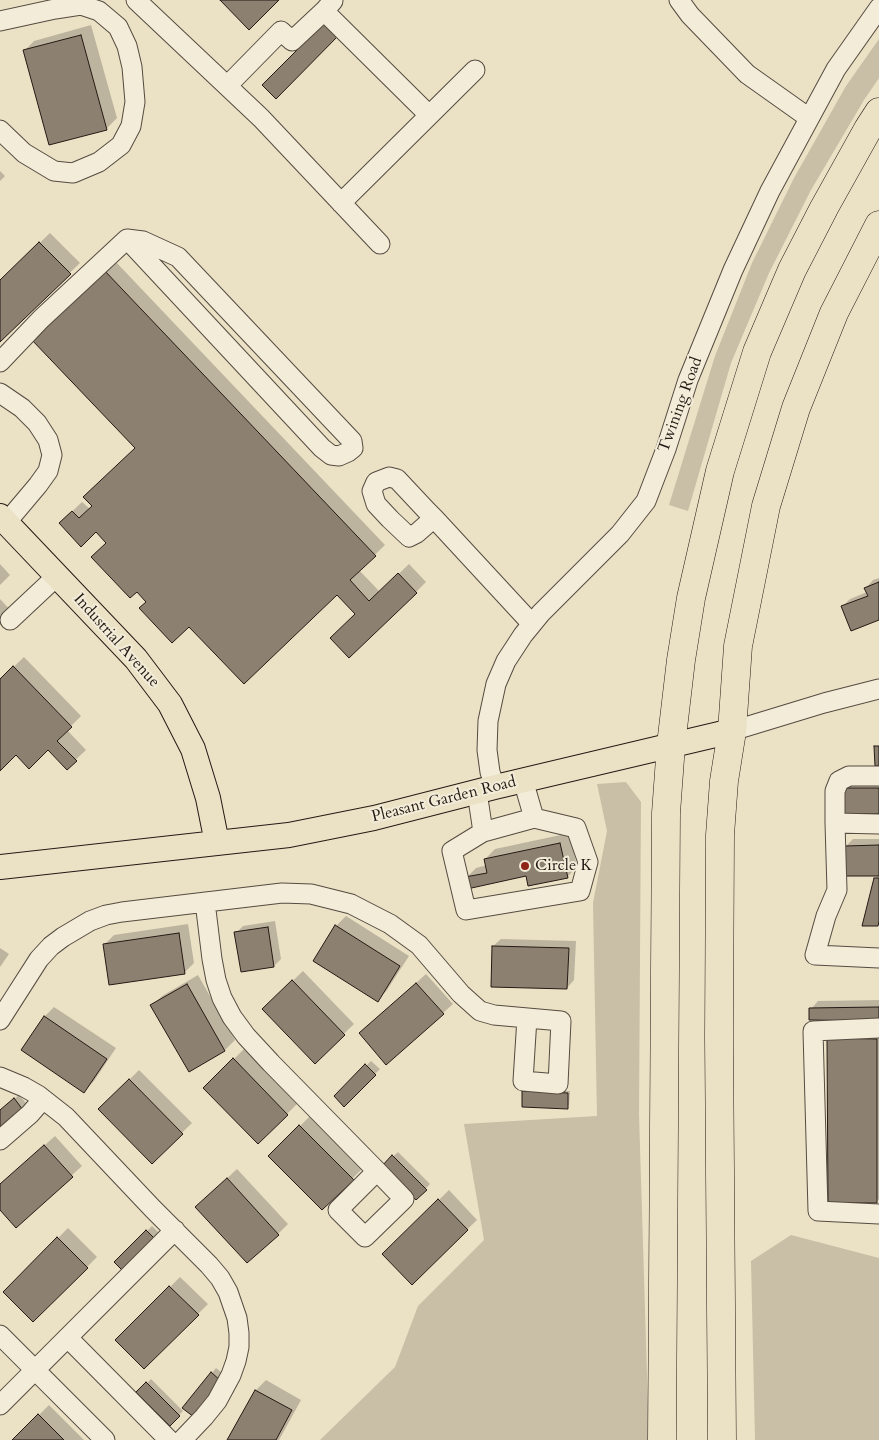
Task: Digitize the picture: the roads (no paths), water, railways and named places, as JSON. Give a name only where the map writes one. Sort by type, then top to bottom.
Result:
[{"type":"highway","points":[[662,1440],[666,813],[670,745],[691,598],[720,471],[757,352],[801,252],[832,192],[879,112]]},
{"type":"highway","points":[[722,1440],[719,1037],[720,835],[724,781],[732,731],[738,646],[766,506],[796,408],[834,313],[879,225]]},
{"type":"main road","name":"Industrial Avenue","points":[[3,519],[136,659],[170,704],[193,749],[208,798],[216,843]]},
{"type":"main road","name":"Pleasant Garden Road","points":[[0,868],[289,835],[374,818],[523,780],[732,731]]},
{"type":"street","points":[[136,0],[261,118],[380,244]]},
{"type":"street","points":[[679,0],[690,15],[747,74],[809,118]]},
{"type":"street","points":[[0,21],[81,5],[99,11],[118,27],[127,46],[132,67],[135,102],[131,126],[121,145],[99,162],[73,173],[54,171],[24,153],[0,130]]},
{"type":"street","points":[[227,86],[281,31],[292,41],[328,5],[429,115]]},
{"type":"street","name":"Twining Road","points":[[483,832],[486,789],[490,772],[487,750],[488,721],[496,684],[506,661],[523,634],[541,613],[620,534],[646,501],[666,449],[688,380],[733,270],[770,191],[836,68],[879,8]]},
{"type":"street","points":[[341,203],[475,70]]},
{"type":"street","points":[[127,239],[143,241],[178,257],[352,441],[353,448],[339,456],[331,455],[322,448],[127,239]]},
{"type":"street","points":[[0,362],[41,319],[127,239]]},
{"type":"street","points":[[0,393],[22,408],[37,423],[48,440],[52,455],[48,471],[43,478],[3,519]]},
{"type":"street","points":[[434,518],[532,624]]},
{"type":"street","points":[[10,620],[57,576]]},
{"type":"street","name":"Pleasant Garden Road","points":[[732,731],[879,688]]},
{"type":"street","points":[[879,776],[849,776],[839,781],[835,791],[837,890],[826,916],[815,956],[879,958]]},
{"type":"street","points":[[523,780],[534,818]]},
{"type":"street","points":[[534,818],[576,828],[588,862],[580,891],[466,910],[452,851],[483,832],[534,818]]},
{"type":"street","points":[[835,823],[879,824]]},
{"type":"street","points":[[0,1020],[39,959],[51,946],[74,929],[98,918],[122,912],[282,893],[311,894],[350,904],[373,914],[418,945],[461,994],[480,1011],[494,1015],[527,1018]]},
{"type":"street","points":[[205,902],[215,973],[222,998],[232,1017],[246,1036],[377,1171]]},
{"type":"street","points":[[879,1028],[813,1031],[818,1211],[879,1214]]},
{"type":"street","points":[[0,1076],[24,1087],[66,1117],[220,1278],[234,1306],[237,1318],[239,1347],[236,1361],[224,1390],[204,1417],[182,1440]]},
{"type":"street","points":[[0,1140],[30,1114],[43,1099]]},
{"type":"street","points":[[0,1405],[175,1230]]},
{"type":"street","points":[[0,1335],[105,1440]]},
{"type":"street","points":[[68,1338],[170,1440]]},
{"type":"place","name":"Circle K","points":[[525,866]]}]
